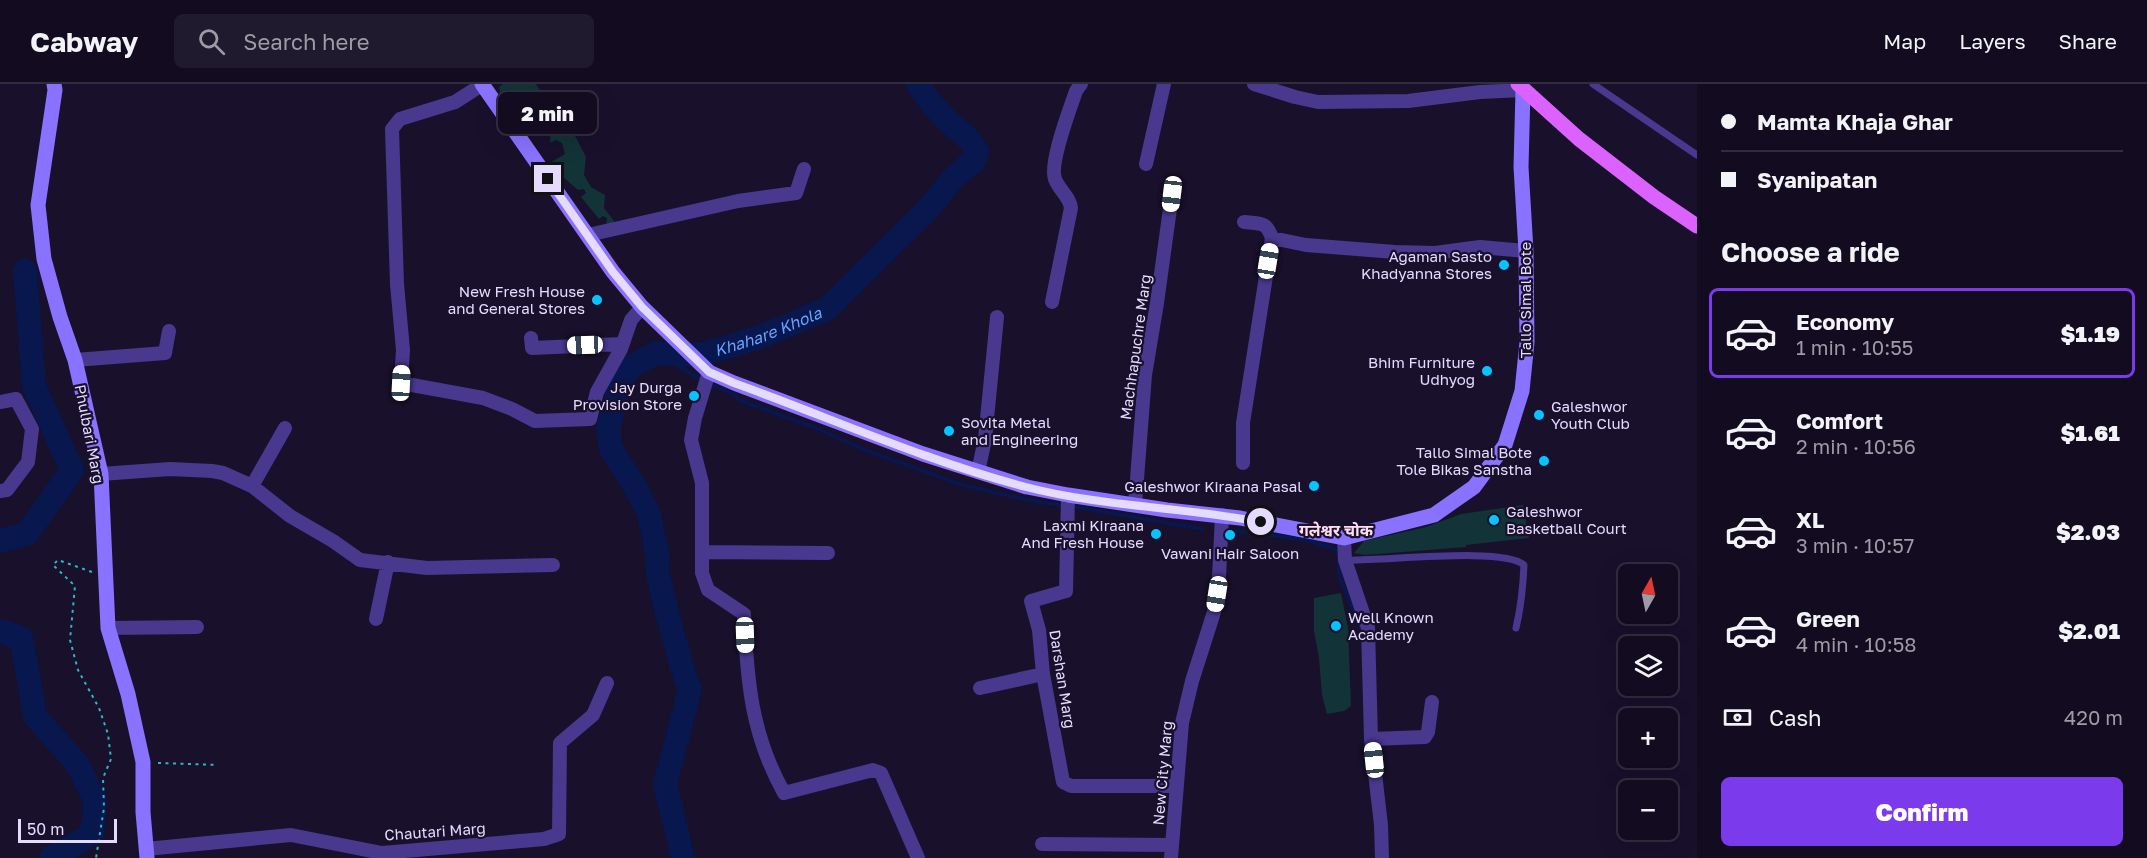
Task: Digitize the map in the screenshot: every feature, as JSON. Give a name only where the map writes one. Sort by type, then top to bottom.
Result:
[{"type":"main road","name":"Phulbari Marg","points":[[54,84],[38,205],[44,259],[75,360],[101,474],[108,628],[128,694],[143,762],[143,812],[147,853]]},
{"type":"main road","name":"Tallo Simal Bote","points":[[482,84],[613,272],[642,307],[704,367],[734,383],[923,454],[1027,487],[1344,537],[1434,515],[1473,487],[1505,445],[1522,390],[1527,342],[1520,87]]},
{"type":"main road","points":[[1520,87],[1579,139],[1654,197],[1697,226]]},
{"type":"street","points":[[482,84],[455,102],[400,119],[392,129],[396,274],[403,351],[401,383],[483,398],[535,421],[590,419],[597,392],[622,344],[631,320],[642,307]]},
{"type":"street","points":[[1053,302],[1071,208],[1071,203],[1054,178],[1060,141],[1076,91],[1081,84]]},
{"type":"street","points":[[1146,164],[1164,84]]},
{"type":"street","points":[[1254,84],[1318,102],[1408,101],[1520,87]]},
{"type":"street","points":[[588,235],[738,201],[796,193],[804,169]]},
{"type":"street","name":"Machhapuchre Marg","points":[[1135,505],[1145,375],[1172,194]]},
{"type":"street","points":[[1243,463],[1243,423],[1272,238],[1268,226],[1244,222]]},
{"type":"street","points":[[1272,238],[1306,244],[1395,252],[1435,253],[1480,247],[1526,251]]},
{"type":"street","points":[[978,472],[985,439],[997,317]]},
{"type":"street","points":[[75,360],[165,353],[170,332]]},
{"type":"street","points":[[531,338],[532,348],[622,344]]},
{"type":"street","points":[[704,367],[691,440],[702,483],[702,573],[708,590],[744,614],[746,656],[753,709],[758,732],[772,772],[784,793],[873,770],[881,773],[918,858]]},
{"type":"street","points":[[0,402],[16,399],[32,429],[28,462],[7,490],[0,491]]},
{"type":"street","points":[[252,486],[285,428]]},
{"type":"street","points":[[101,474],[170,469],[223,473],[252,486],[290,516],[360,560],[427,568],[553,565]]},
{"type":"street","name":"Darshan Marg","points":[[1068,495],[1066,591],[1031,601],[1039,630],[1043,674],[1063,782],[1071,786],[1176,786]]},
{"type":"street","name":"New City Marg","points":[[1172,852],[1182,723],[1192,681],[1214,612],[1219,577],[1222,516]]},
{"type":"street","points":[[1344,537],[1345,560],[1368,628],[1371,739],[1381,825],[1382,858]]},
{"type":"street","points":[[703,552],[828,553]]},
{"type":"street","points":[[376,620],[388,562]]},
{"type":"street","points":[[108,628],[196,627]]},
{"type":"street","points":[[981,688],[1043,674]]},
{"type":"street","name":"Chautari Marg","points":[[147,853],[291,835],[382,853],[544,839],[559,834],[560,743],[593,715],[607,683]]},
{"type":"street","points":[[1371,739],[1425,737],[1428,732],[1432,702]]},
{"type":"street","points":[[1042,844],[1172,852]]},
{"type":"lane","points":[[1593,84],[1697,156]]},
{"type":"lane","points":[[1345,560],[1438,556],[1492,557],[1519,561],[1524,565],[1524,575],[1516,628]]},
{"type":"path","points":[[96,858],[104,808],[103,778],[111,759],[108,734],[99,708],[78,670],[72,649],[70,640],[75,586],[54,565],[58,560],[86,569],[105,579]]},
{"type":"path","points":[[143,762],[218,765]]},
{"type":"green space","points":[[503,84],[536,84],[552,110],[571,128],[586,157],[584,175],[591,187],[605,195],[604,208],[617,225],[606,224],[607,218],[603,216],[599,219],[581,197],[586,193],[584,189],[578,190],[548,164],[565,154],[562,143],[556,140],[550,143],[551,128],[540,122],[530,102],[525,104],[518,93],[500,93],[499,87]]},
{"type":"green space","points":[[1523,505],[1529,538],[1466,545],[1466,547],[1365,555],[1354,553],[1364,541],[1426,527],[1461,514]]},
{"type":"green space","points":[[1341,593],[1348,628],[1351,706],[1344,711],[1327,714],[1322,695],[1314,631],[1314,598]]},
{"type":"waterway","name":"Khahare Khola","points":[[683,858],[665,784],[690,690],[665,606],[648,512],[611,449],[608,429],[621,382],[630,367],[656,353],[701,355],[760,337],[827,309],[928,209],[955,176],[974,161],[977,152],[969,139],[937,110],[918,84]]},
{"type":"waterway","name":"Khahare Khola","points":[[0,541],[27,534],[72,470],[34,386],[25,271]]},
{"type":"waterway","points":[[656,353],[700,379]]},
{"type":"waterway","points":[[709,384],[733,394],[741,401],[959,484],[1059,505]]},
{"type":"waterway","points":[[1070,506],[1202,529]]},
{"type":"waterway","points":[[1229,530],[1306,540],[1335,549],[1339,555],[1339,576],[1363,633]]},
{"type":"waterway","name":"Khahare Khola","points":[[0,631],[21,638],[35,716],[78,765],[95,800],[92,834],[51,858]]},
{"type":"waterway","points":[[1365,739],[1368,771]]},
{"type":"place","name":"Agaman Sasto Khadyanna Stores","points":[[1504,265]]},
{"type":"place","name":"New Fresh House and General Stores","points":[[597,300]]},
{"type":"place","name":"Bhim Furniture Udhyog","points":[[1487,371]]},
{"type":"place","name":"Jay Durga Provision Store","points":[[694,396]]},
{"type":"place","name":"Galeshwor Youth Club","points":[[1539,415]]},
{"type":"place","name":"Sovita Metal and Engineering","points":[[949,431]]},
{"type":"place","name":"Tallo Simal Bote Tole Bikas Sanstha","points":[[1544,461]]},
{"type":"place","name":"Galeshwor Kiraana Pasal","points":[[1314,486]]},
{"type":"place","name":"Galeshwor Basketball Court","points":[[1494,520]]},
{"type":"place","name":"Laxmi Kiraana And Fresh House","points":[[1156,534]]},
{"type":"place","name":"Vawani Hair Saloon","points":[[1230,535]]},
{"type":"place","name":"Well Known Academy","points":[[1336,626]]},
{"type":"district","name":"गलेश्वर चोक","points":[[1336,530]]},
{"type":"route","points":[[548,179],[613,272],[642,307],[709,372],[923,454],[1027,487],[1167,510],[1261,522]]}]
